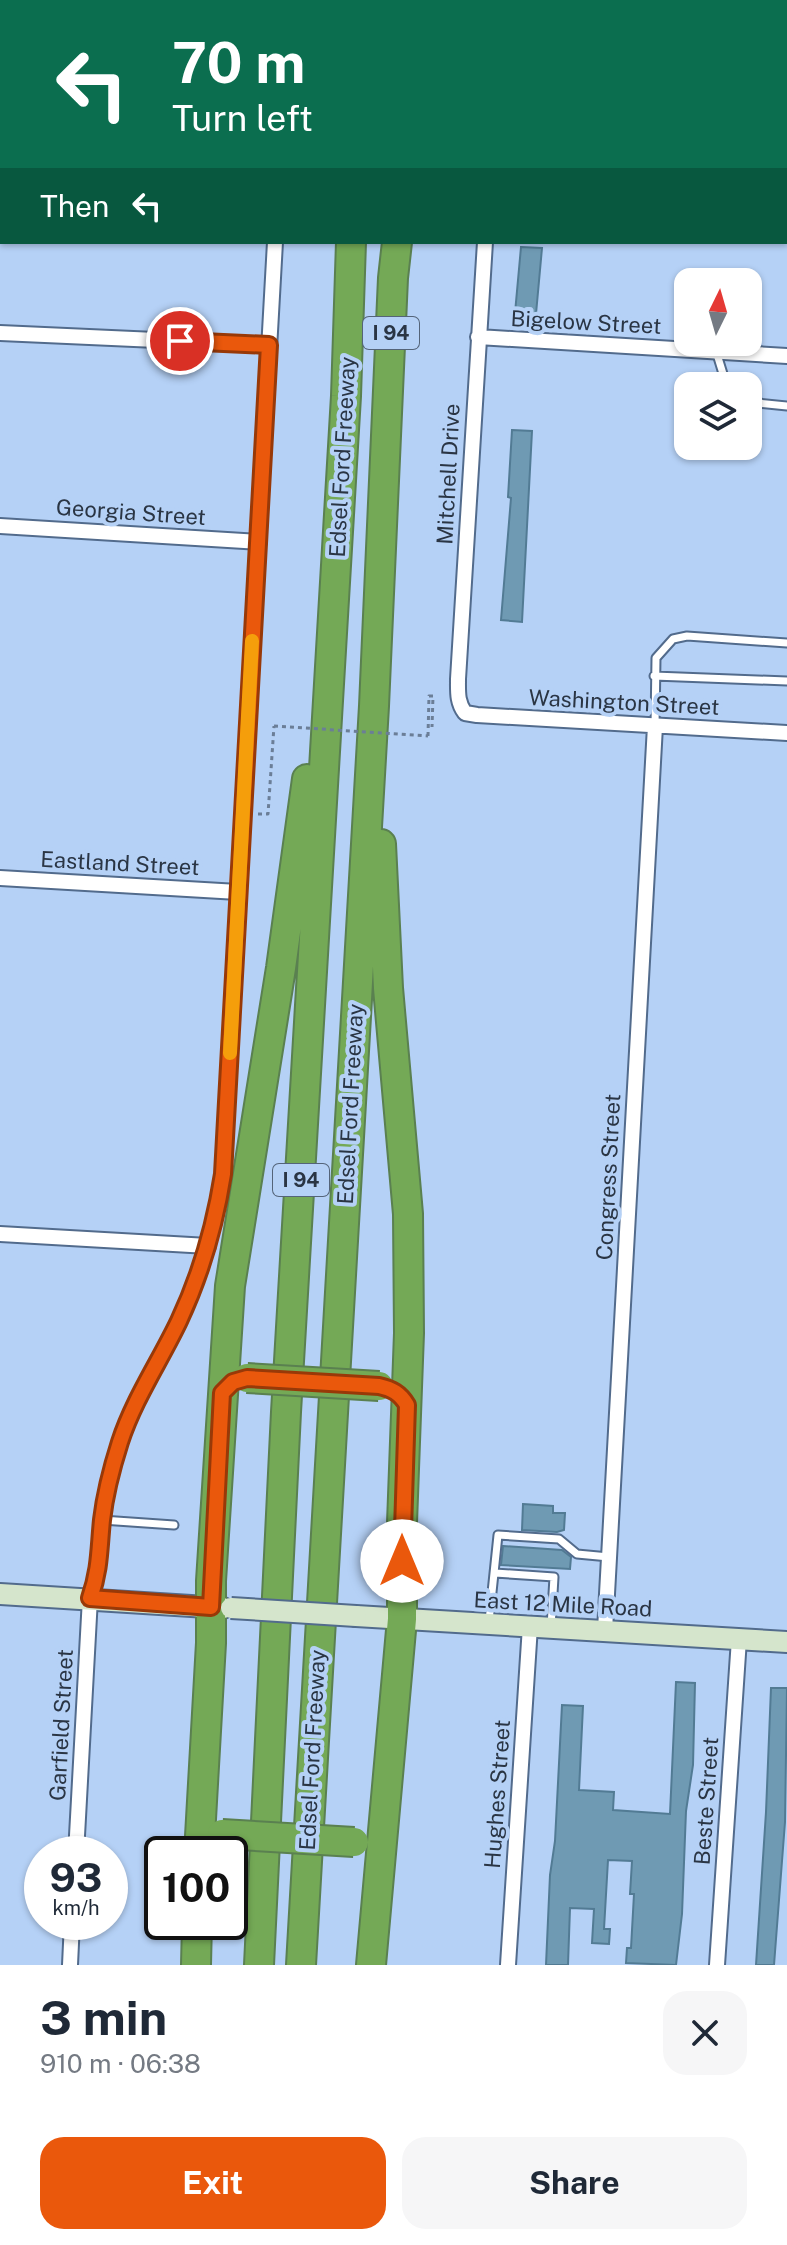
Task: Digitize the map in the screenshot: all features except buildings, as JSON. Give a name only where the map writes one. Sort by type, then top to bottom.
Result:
[{"type":"highway","name":"Edsel Ford Freeway","points":[[259,1965],[286,1412],[346,396],[351,244]]},
{"type":"highway","name":"Edsel Ford Freeway","points":[[301,1965],[374,706],[397,244]]},
{"type":"highway","points":[[200,1836],[221,1608],[222,1393],[234,1258],[303,812],[310,755],[323,549],[346,396]]},
{"type":"highway","points":[[371,1965],[402,1619],[408,1214],[388,988],[381,848],[382,773],[374,706]]},
{"type":"highway","points":[[222,1393],[233,1382],[247,1378],[379,1386],[395,1392],[407,1405]]},
{"type":"highway","points":[[202,1814],[210,1828],[222,1834],[354,1842],[371,1838],[385,1824]]},
{"type":"highway","points":[[196,1965],[197,1940]]},
{"type":"main road","name":"East 12 Mile Road","points":[[0,1594],[787,1642]]},
{"type":"street","name":"Garfield Street","points":[[77,1836],[90,1598],[99,1574],[102,1520],[111,1475],[121,1439],[178,1323],[208,1246],[223,1174],[275,244]]},
{"type":"street","name":"Mitchell Drive","points":[[461,707],[458,679],[485,244]]},
{"type":"street","points":[[0,333],[269,345]]},
{"type":"street","name":"Bigelow Street","points":[[478,337],[674,349]]},
{"type":"street","name":"Bigelow Street","points":[[762,354],[787,356]]},
{"type":"street","name":"Georgia Street","points":[[0,526],[259,542]]},
{"type":"street","name":"Washington Street","points":[[461,707],[465,713],[477,715],[787,733]]},
{"type":"street","name":"Congress Street","points":[[605,1630],[655,726]]},
{"type":"street","name":"Eastland Street","points":[[0,878],[238,892]]},
{"type":"street","points":[[0,1234],[208,1246]]},
{"type":"street","name":"Hughes Street","points":[[508,1965],[530,1626]]},
{"type":"street","name":"Beste Street","points":[[717,1965],[739,1639]]},
{"type":"street","points":[[70,1965],[71,1940]]},
{"type":"lane","points":[[762,403],[787,406]]},
{"type":"lane","points":[[655,726],[656,658],[673,639],[687,636],[787,643]]},
{"type":"lane","points":[[654,676],[787,681]]},
{"type":"lane","points":[[102,1520],[174,1525]]},
{"type":"lane","points":[[488,1623],[498,1535],[559,1539],[577,1554],[610,1557]]},
{"type":"lane","points":[[571,1561],[577,1554]]},
{"type":"lane","points":[[551,1627],[554,1577],[563,1569]]},
{"type":"lane","points":[[495,1573],[554,1577]]},
{"type":"path","points":[[242,813],[268,814],[274,726],[428,736],[429,696],[433,696],[432,727]]},
{"type":"slow traffic","points":[[230,1053],[252,641]]},
{"type":"route","points":[[180,341],[269,345],[223,1174],[218,1207],[200,1273],[121,1439],[102,1520],[99,1574],[90,1598],[211,1607],[222,1393],[233,1382],[247,1378],[379,1386],[402,1397],[407,1405],[402,1561]]}]
